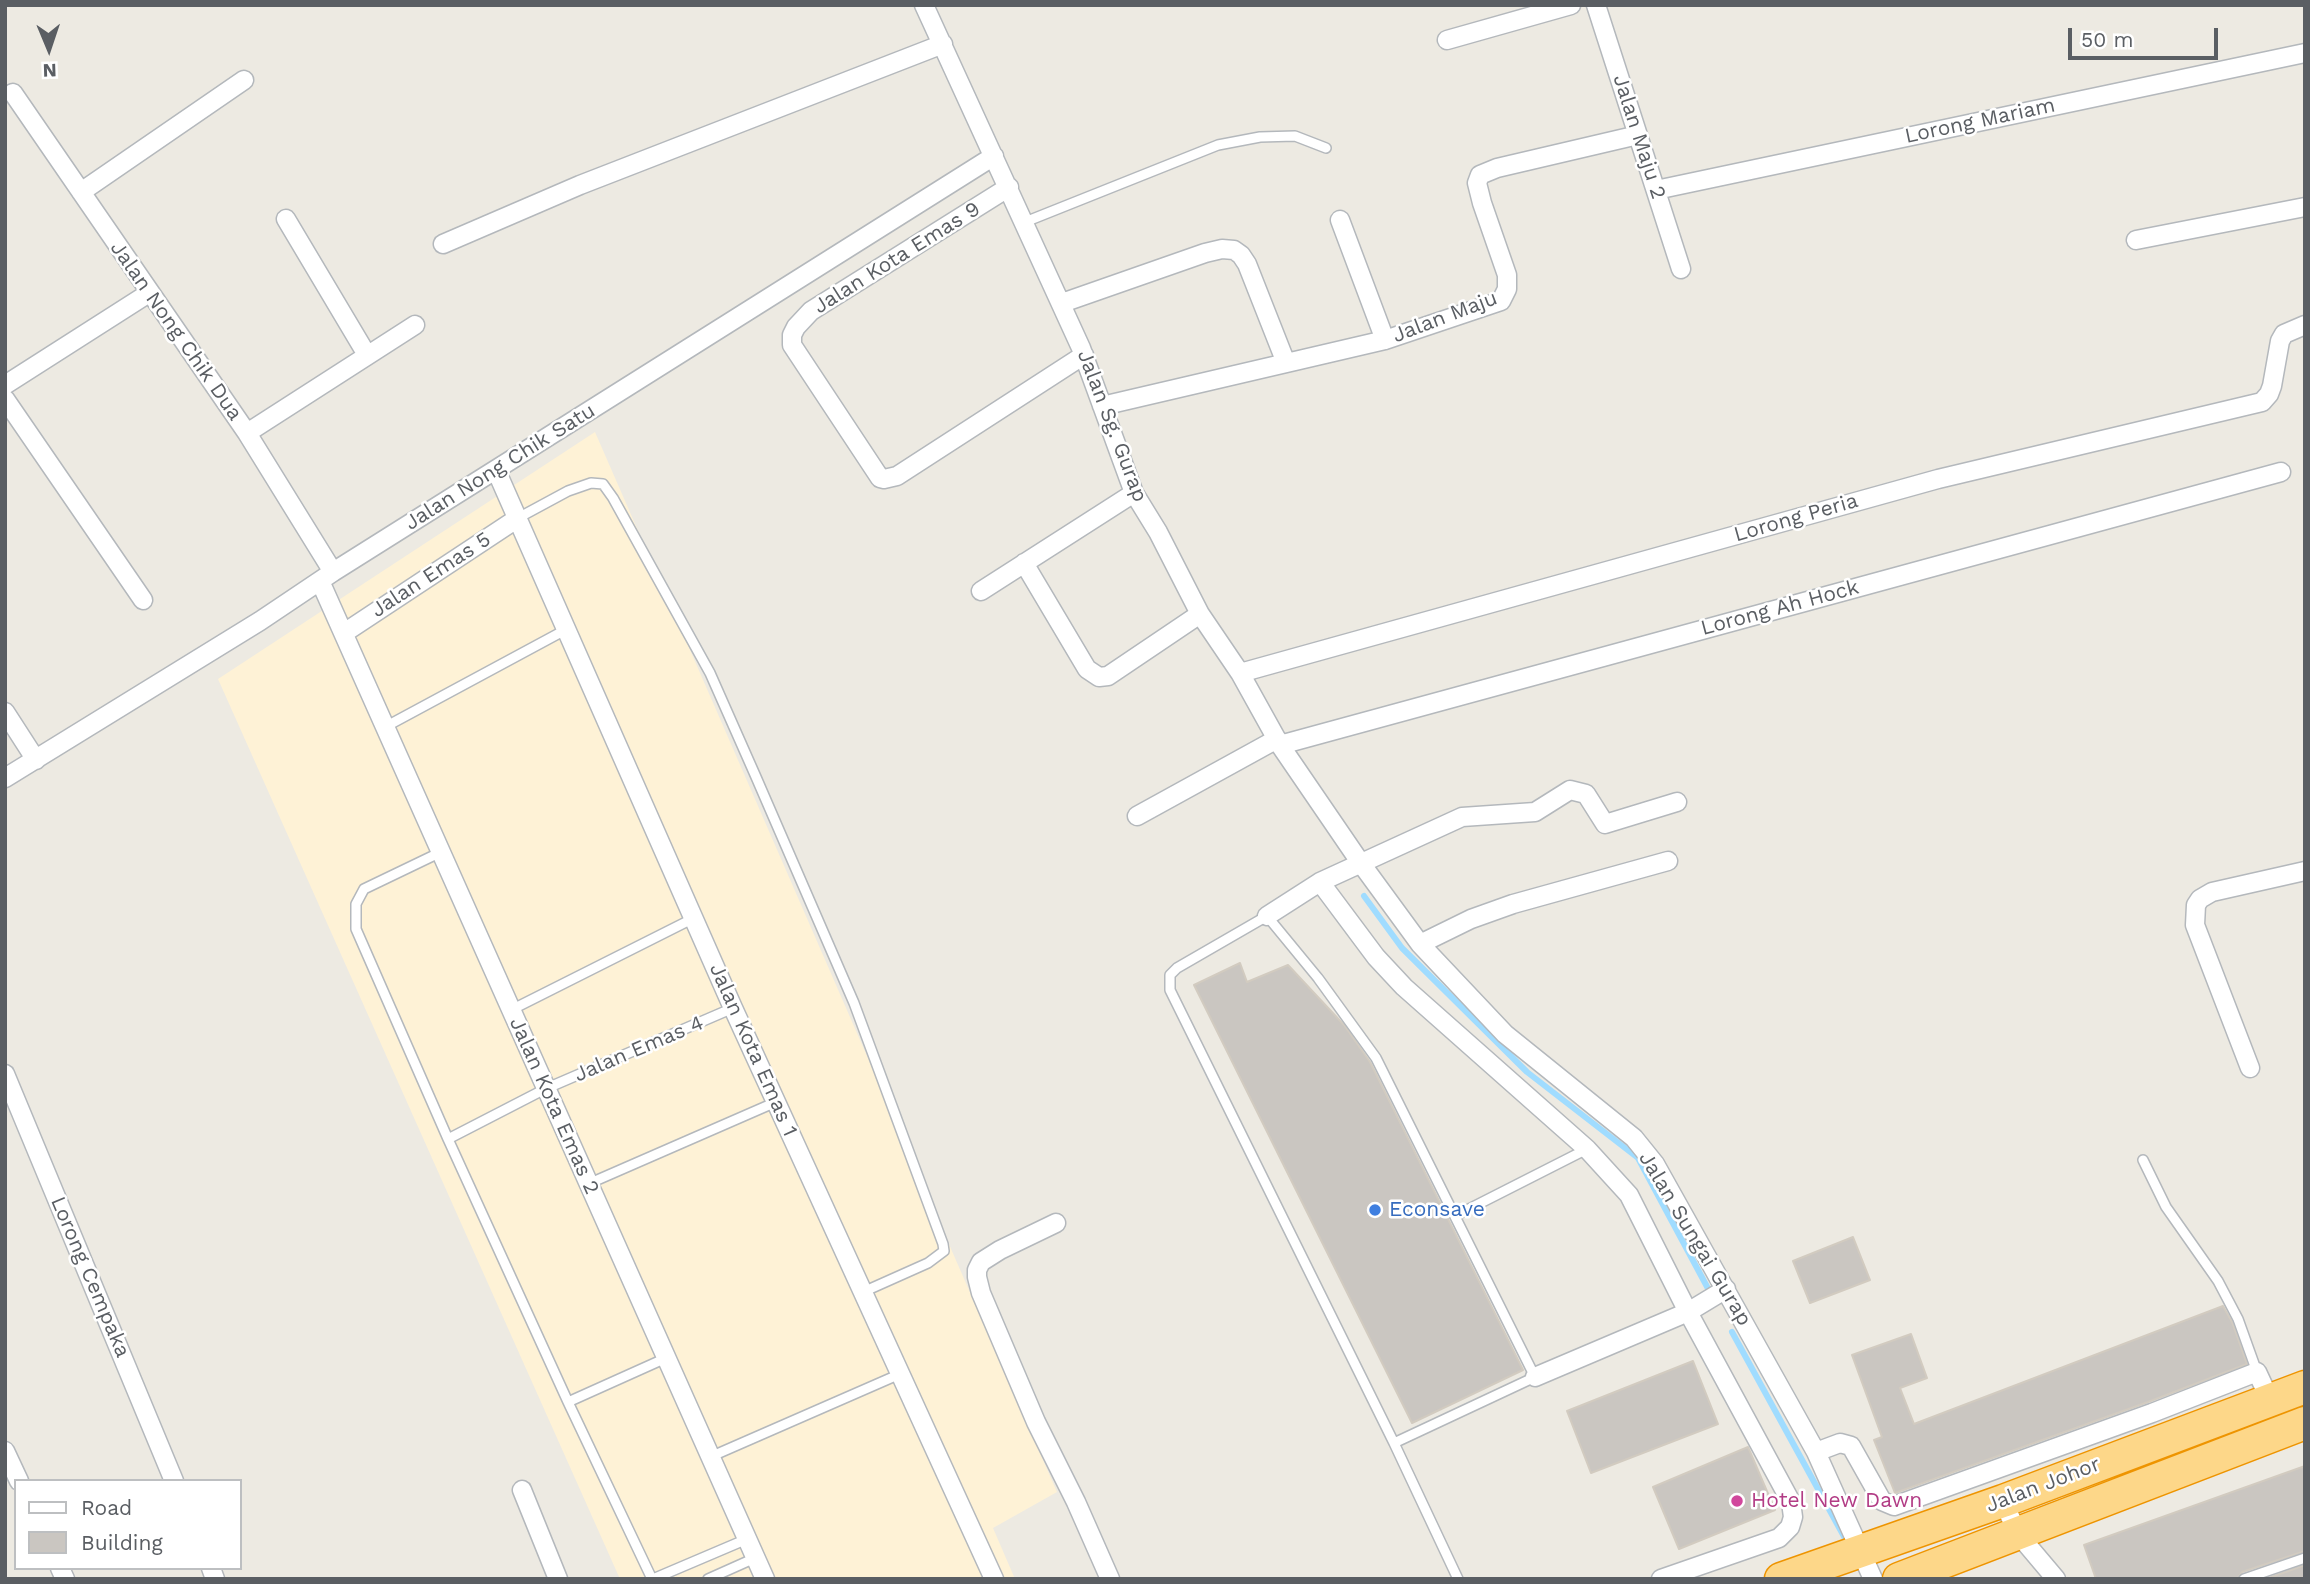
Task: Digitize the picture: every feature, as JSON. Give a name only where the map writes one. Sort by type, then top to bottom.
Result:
[{"type":"highway","name":"Jalan Johor","points":[[1781,1579],[1867,1565],[2158,1426],[2263,1386],[2305,1387]]},
{"type":"highway","name":"Jalan Johor","points":[[1899,1579],[2305,1423]]},
{"type":"street","name":"Jalan Sg. Gurap","points":[[925,5],[1062,303],[1084,355],[1134,494],[1158,532],[1200,614],[1240,673],[1278,742],[1360,862]]},
{"type":"street","points":[[1447,40],[1571,5]]},
{"type":"street","name":"Jalan Maju 2","points":[[1596,5],[1681,269]]},
{"type":"street","points":[[443,244],[580,185],[943,44]]},
{"type":"street","name":"Lorong Mariam","points":[[1656,190],[2305,53]]},
{"type":"street","points":[[81,192],[244,80]]},
{"type":"street","name":"Jalan Nong Chik Dua","points":[[13,93],[247,433],[327,576],[344,633]]},
{"type":"street","name":"Jalan Maju","points":[[1102,405],[1385,341],[1501,301],[1505,295],[1507,275],[1482,203],[1477,183],[1480,175],[1497,168],[1638,135]]},
{"type":"street","name":"Jalan Nong Chik Satu","points":[[5,778],[260,621],[327,576],[994,156]]},
{"type":"street","name":"Jalan Kota Emas 9","points":[[1009,187],[811,311],[796,327],[792,335],[792,345],[880,478],[890,479],[1084,355]]},
{"type":"street","points":[[2136,240],[2305,207]]},
{"type":"street","points":[[286,219],[367,355]]},
{"type":"street","points":[[1340,220],[1385,341]]},
{"type":"street","points":[[1062,303],[1205,253],[1234,250],[1247,264],[1286,363]]},
{"type":"street","points":[[5,385],[149,293]]},
{"type":"street","points":[[247,433],[415,325]]},
{"type":"street","name":"Lorong Peria","points":[[1240,673],[1938,479],[2262,402],[2272,386],[2280,341],[2284,334],[2305,325]]},
{"type":"street","points":[[5,399],[143,600]]},
{"type":"street","name":"Jalan Kota Emas 1","points":[[496,470],[733,1009],[995,1579]]},
{"type":"street","name":"Lorong Ah Hock","points":[[1137,816],[1278,742],[2281,472]]},
{"type":"street","points":[[981,591],[1134,494]]},
{"type":"street","name":"Jalan Emas 5","points":[[344,633],[518,518]]},
{"type":"street","points":[[1024,563],[1087,669],[1099,677],[1108,676],[1200,614]]},
{"type":"street","name":"Jalan Kota Emas 2","points":[[344,633],[765,1579]]},
{"type":"street","points":[[5,712],[36,760]]},
{"type":"street","points":[[1267,916],[1320,882],[1462,817],[1535,812],[1570,790],[1586,794],[1605,824],[1677,802]]},
{"type":"street","points":[[1420,944],[1471,919],[1513,904],[1668,861]]},
{"type":"street","name":"Jalan Sungai Gurap","points":[[1360,862],[1420,944],[1455,983],[1505,1034],[1634,1138],[1655,1164],[1816,1452],[1867,1565]]},
{"type":"street","points":[[2250,1068],[2195,925],[2196,905],[2200,899],[2212,892],[2305,871]]},
{"type":"street","points":[[1320,882],[1376,957],[1404,987],[1587,1149],[1629,1195],[1688,1312],[1791,1502],[1793,1517],[1790,1527],[1779,1538],[1661,1579]]},
{"type":"street","name":"Lorong Cempaka","points":[[5,1074],[173,1479]]},
{"type":"street","points":[[1056,1223],[1000,1250],[981,1262],[976,1270],[981,1293],[1036,1422],[1110,1579]]},
{"type":"street","points":[[1535,1377],[1688,1312],[1726,1289]]},
{"type":"street","points":[[1816,1452],[1840,1443],[1851,1446],[1882,1501],[1894,1506],[2158,1426]]},
{"type":"street","points":[[5,1451],[18,1479]]},
{"type":"street","points":[[522,1490],[558,1579]]},
{"type":"street","points":[[2003,1501],[2018,1534],[2056,1579]]},
{"type":"lane","points":[[1025,222],[1218,145],[1259,137],[1296,136],[1326,148]]},
{"type":"lane","points":[[518,518],[568,491],[591,483],[603,484],[710,673],[855,1003],[943,1244],[944,1251],[928,1263],[863,1292]]},
{"type":"lane","points":[[385,727],[567,629]]},
{"type":"lane","points":[[441,851],[364,889],[356,904],[356,929],[447,1139],[653,1579],[747,1539]]},
{"type":"lane","points":[[1394,1443],[1535,1377],[1376,1058],[1318,978],[1267,916],[1177,968],[1170,975],[1170,990],[1394,1443],[1458,1579]]},
{"type":"lane","points":[[511,1010],[694,918]]},
{"type":"lane","name":"Jalan Emas 4","points":[[447,1139],[545,1089],[733,1009]]},
{"type":"lane","points":[[588,1184],[776,1102]]},
{"type":"lane","points":[[1455,1216],[1587,1149]]},
{"type":"lane","points":[[2143,1160],[2166,1207],[2217,1281],[2238,1319],[2263,1386]]},
{"type":"lane","points":[[568,1402],[666,1358]]},
{"type":"lane","points":[[710,1457],[900,1374]]},
{"type":"lane","points":[[708,1579],[726,1575],[755,1558]]},
{"type":"lane","points":[[2244,1579],[2305,1558]]},
{"type":"shaded area","points":[[595,432],[1057,1492],[993,1528],[1015,1579],[620,1579],[218,679]]},
{"type":"building","name":"Econsave","points":[[1240,963],[1247,982],[1288,965],[1344,1025],[1370,1062],[1523,1370],[1412,1423],[1194,985]]},
{"type":"building","points":[[1853,1237],[1870,1280],[1810,1303],[1793,1261]]},
{"type":"building","points":[[2223,1306],[2232,1322],[2247,1364],[1895,1493],[1874,1440],[1882,1437],[1852,1355],[1911,1334],[1927,1378],[1900,1388],[1914,1424]]},
{"type":"building","points":[[1693,1361],[1718,1424],[1591,1473],[1567,1411]]},
{"type":"building","points":[[1748,1447],[1775,1510],[1679,1549],[1653,1487]]},
{"type":"building","points":[[2305,1466],[2305,1551],[2242,1572],[2237,1579],[2096,1579],[2084,1545]]},
{"type":"building","points":[[2305,1565],[2305,1579],[2266,1579]]},
{"type":"waterway","points":[[1364,896],[1402,948],[1527,1072],[1638,1158],[1712,1296]]},
{"type":"waterway","points":[[1732,1332],[1847,1542]]},
{"type":"place","name":"Econsave","points":[[1375,1210]]},
{"type":"place","name":"Hotel New Dawn","points":[[1737,1501]]}]
